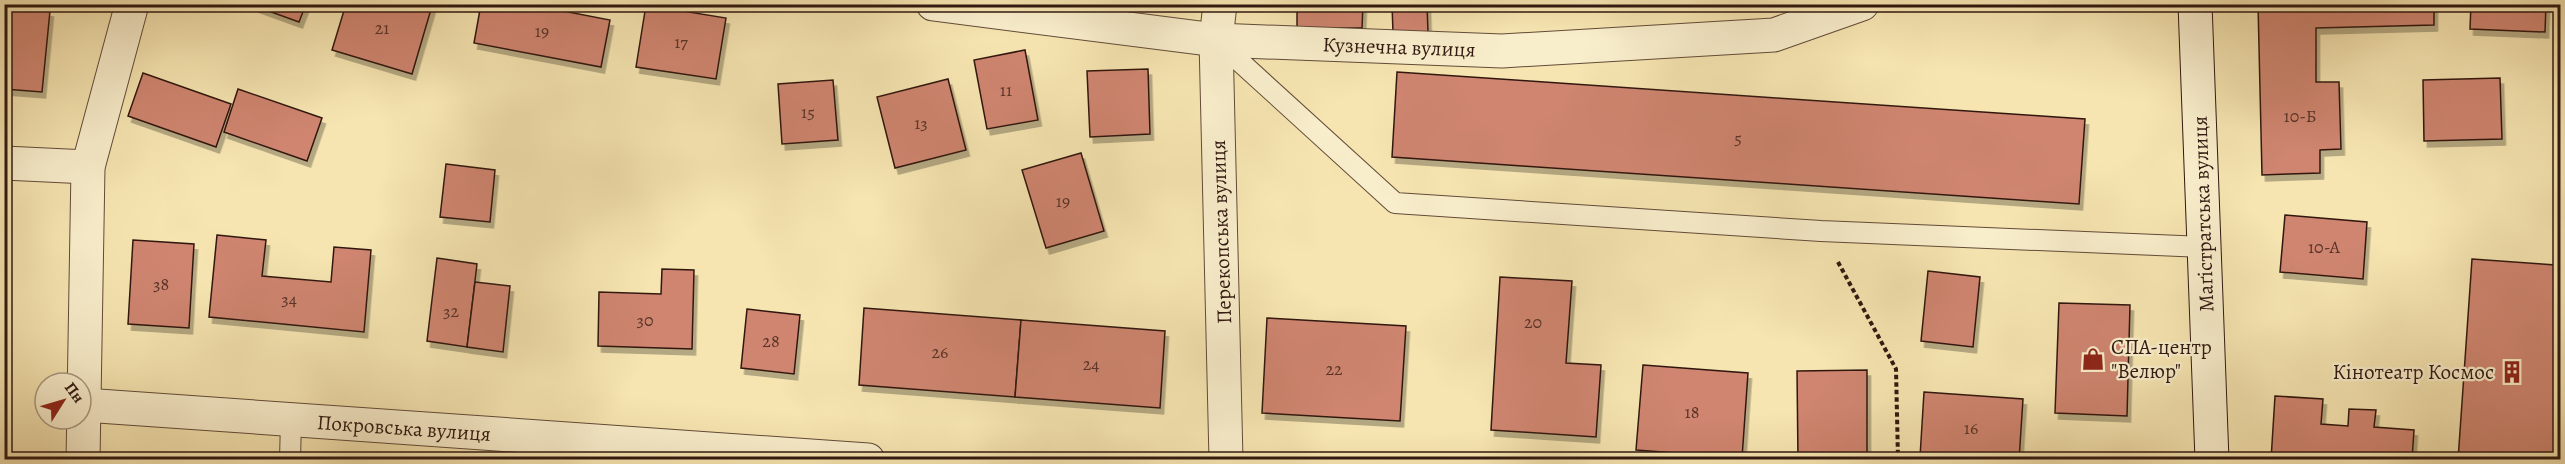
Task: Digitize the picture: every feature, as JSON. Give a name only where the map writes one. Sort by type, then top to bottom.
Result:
[{"type":"street","points":[[85,371],[88,167],[132,4]]},
{"type":"street","name":"Кузнечна вулиця","points":[[933,4],[1216,40],[1502,51],[1774,35],[1862,4]]},
{"type":"street","name":"Перекопська вулиця","points":[[1220,4],[1216,40],[1226,459]]},
{"type":"street","name":"Маґістратська вулиця","points":[[2195,4],[2212,459]]},
{"type":"street","points":[[4,163],[88,167]]},
{"type":"street","name":"Покровська вулиця","points":[[93,406],[868,459]]},
{"type":"street","points":[[83,459],[84,431]]},
{"type":"lane","points":[[1216,40],[1395,203],[1821,231],[2204,247]]},
{"type":"lane","points":[[290,459],[291,420]]},
{"type":"path","points":[[1821,231],[1896,369],[1898,459]]},
{"type":"building","points":[[249,4],[306,4],[299,22]]},
{"type":"building","points":[[346,4],[432,6],[412,74],[332,50]]},
{"type":"building","points":[[481,4],[527,4],[610,20],[601,67],[474,43]]},
{"type":"building","points":[[1297,4],[1363,4],[1362,28],[1297,28]]},
{"type":"building","points":[[1392,4],[1427,4],[1428,32],[1393,33]]},
{"type":"building","points":[[2258,4],[2434,4],[2434,25],[2316,28],[2316,82],[2339,82],[2341,149],[2320,150],[2320,173],[2262,175]]},
{"type":"building","points":[[2471,4],[2546,4],[2545,32],[2470,29]]},
{"type":"building","points":[[646,5],[726,18],[716,79],[636,67]]},
{"type":"building","points":[[4,7],[50,11],[42,92],[4,89]]},
{"type":"building","points":[[1025,50],[1038,120],[987,129],[974,60]]},
{"type":"building","points":[[1148,69],[1150,134],[1090,137],[1087,71]]},
{"type":"building","points":[[1397,72],[2085,119],[2079,204],[1392,157]]},
{"type":"building","points":[[143,73],[231,104],[216,147],[128,116]]},
{"type":"building","points":[[2500,78],[2502,139],[2424,141],[2423,80]]},
{"type":"building","points":[[948,79],[966,150],[895,168],[877,97]]},
{"type":"building","points":[[833,80],[838,140],[782,144],[778,84]]},
{"type":"building","points":[[238,89],[322,118],[307,161],[224,132]]},
{"type":"building","points":[[1081,153],[1104,231],[1046,248],[1022,170]]},
{"type":"building","points":[[446,164],[495,170],[490,222],[440,217]]},
{"type":"building","points":[[2285,215],[2367,222],[2363,279],[2280,272]]},
{"type":"building","points":[[217,235],[266,240],[262,276],[331,282],[334,247],[371,250],[364,332],[209,317]]},
{"type":"building","points":[[133,240],[194,244],[189,328],[128,324]]},
{"type":"building","points":[[437,258],[477,264],[467,347],[427,341]]},
{"type":"building","name":"Кінотеатр Космос","points":[[2472,259],[2555,265],[2554,285],[2560,285],[2560,460],[2458,460]]},
{"type":"building","points":[[662,269],[694,270],[692,349],[598,346],[599,292],[661,294]]},
{"type":"building","points":[[1928,271],[1980,277],[1973,347],[1921,341]]},
{"type":"building","points":[[1500,277],[1572,281],[1566,363],[1601,365],[1596,437],[1491,430]]},
{"type":"building","points":[[475,282],[510,286],[503,352],[467,347]]},
{"type":"building","name":"СПА-центр \"Велюр\"","points":[[2059,303],[2130,305],[2127,416],[2055,413]]},
{"type":"building","points":[[864,308],[1021,320],[1015,397],[859,385]]},
{"type":"building","points":[[747,309],[800,315],[794,374],[741,368]]},
{"type":"building","points":[[1267,318],[1406,326],[1400,421],[1262,413]]},
{"type":"building","points":[[1021,320],[1165,331],[1160,408],[1015,397]]},
{"type":"building","points":[[1643,365],[1748,373],[1742,458],[1636,450]]},
{"type":"building","points":[[1867,370],[1867,460],[1798,460],[1797,371]]},
{"type":"building","points":[[1924,392],[2023,399],[2019,460],[1920,457]]},
{"type":"building","points":[[2275,396],[2323,399],[2321,424],[2348,426],[2349,409],[2376,410],[2374,427],[2414,430],[2412,460],[2271,460]]},
{"type":"place","name":"СПА-центр \"Велюр\"","points":[[2093,359]]},
{"type":"place","name":"Кінотеатр Космос","points":[[2512,372]]}]
